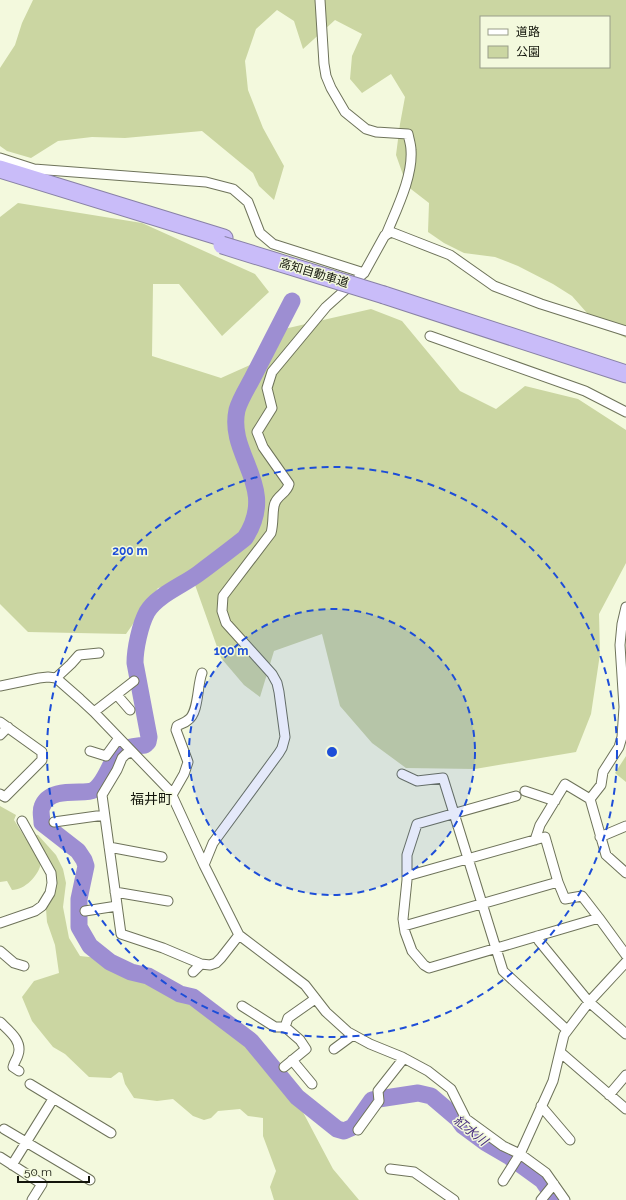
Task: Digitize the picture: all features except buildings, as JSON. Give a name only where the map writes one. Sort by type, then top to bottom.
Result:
[{"type":"highway","name":"高知自動車道","points":[[0,169],[385,292],[626,374]]},
{"type":"highway","name":"高知自動車道","points":[[0,178],[223,241]]},
{"type":"highway","name":"高知自動車道","points":[[385,292],[509,326],[626,365]]},
{"type":"street","points":[[204,865],[213,843],[282,748],[285,737],[276,682],[272,674],[226,623],[222,611],[223,596],[271,532],[275,503],[288,488],[288,484],[263,448],[257,432],[272,408],[267,388],[272,372],[326,307],[364,273],[386,234],[401,200],[408,174],[411,150],[408,134],[376,132],[366,128],[345,112],[331,88],[326,76],[320,0]]},
{"type":"street","points":[[0,158],[34,169],[206,182],[233,189],[248,202],[260,233],[273,244],[364,273]]},
{"type":"street","points":[[386,234],[392,232],[450,255],[494,286],[541,304],[626,331]]},
{"type":"street","points":[[430,336],[585,391],[626,412]]},
{"type":"street","points":[[590,799],[601,785],[603,772],[619,747],[622,738],[624,707],[620,644],[622,624],[626,607]]},
{"type":"street","points":[[56,678],[79,655],[99,653]]},
{"type":"street","points":[[172,795],[184,774],[188,762],[176,730],[177,726],[189,720],[195,712],[199,680],[202,673]]},
{"type":"street","points":[[0,686],[48,677],[56,678],[94,712],[170,791],[204,865],[239,935],[305,985],[332,1018],[353,1034],[428,1071],[451,1089],[466,1119],[503,1146],[520,1154],[546,1173],[565,1200]]},
{"type":"street","points":[[94,712],[134,681]]},
{"type":"street","points":[[117,695],[130,710]]},
{"type":"street","points":[[0,735],[4,724],[42,752],[42,760],[5,797],[0,794]]},
{"type":"street","points":[[126,746],[126,754],[122,758],[102,795],[121,934],[163,948],[201,964],[210,965],[216,963],[239,935]]},
{"type":"street","points":[[90,750],[106,756],[126,746]]},
{"type":"street","points":[[402,774],[417,781],[443,778],[503,971],[567,1030]]},
{"type":"street","points":[[535,840],[540,825],[565,784],[590,799],[606,855],[626,873]]},
{"type":"street","points":[[525,791],[555,801]]},
{"type":"street","points":[[516,796],[454,815],[417,824],[407,855],[407,876],[403,919],[405,932],[412,951],[424,965],[429,968],[599,918]]},
{"type":"street","points":[[54,822],[104,815]]},
{"type":"street","points":[[0,923],[35,911],[42,906],[50,893],[52,883],[51,873],[22,820]]},
{"type":"street","points":[[600,837],[626,826]]},
{"type":"street","points":[[407,876],[545,837],[558,882],[565,899],[582,896],[626,955]]},
{"type":"street","points":[[109,847],[162,857]]},
{"type":"street","points":[[404,926],[558,882]]},
{"type":"street","points":[[115,892],[168,901]]},
{"type":"street","points":[[85,911],[117,906]]},
{"type":"street","points":[[537,936],[539,941],[589,1002],[626,1034]]},
{"type":"street","points":[[0,951],[14,963],[24,966]]},
{"type":"street","points":[[503,1181],[520,1154],[553,1080],[564,1035],[589,1002],[626,962]]},
{"type":"street","points":[[193,972],[201,964]]},
{"type":"street","points":[[285,1027],[288,1018],[315,999]]},
{"type":"street","points":[[242,1006],[275,1027],[285,1027],[300,1040],[306,1050],[284,1067]]},
{"type":"street","points":[[0,1022],[12,1033],[18,1042],[19,1054],[13,1067],[19,1071]]},
{"type":"street","points":[[334,1049],[353,1034]]},
{"type":"street","points":[[560,1052],[626,1109]]},
{"type":"street","points":[[358,1130],[378,1097],[378,1091],[404,1058]]},
{"type":"street","points":[[292,1060],[312,1084]]},
{"type":"street","points":[[609,1095],[626,1075]]},
{"type":"street","points":[[30,1084],[111,1134]]},
{"type":"street","points":[[12,1165],[53,1098]]},
{"type":"street","points":[[541,1106],[570,1140]]},
{"type":"street","points":[[4,1129],[90,1180]]},
{"type":"street","points":[[0,1157],[42,1184],[32,1200]]},
{"type":"street","points":[[390,1168],[414,1172],[454,1200]]},
{"type":"street","points":[[541,1200],[554,1184]]},
{"type":"green space","points":[[33,0],[626,0],[626,338],[595,322],[572,296],[553,284],[518,266],[495,257],[464,253],[444,243],[428,232],[429,203],[407,186],[396,155],[405,97],[391,74],[362,93],[350,79],[352,56],[362,34],[335,20],[303,49],[294,21],[277,10],[256,29],[245,61],[248,90],[263,128],[284,166],[274,200],[259,186],[253,173],[202,131],[125,138],[92,137],[58,141],[31,158],[7,151],[0,146],[0,68],[15,45],[22,23]]},
{"type":"green space","points":[[18,203],[142,223],[255,274],[269,292],[222,336],[179,284],[153,284],[152,356],[221,378],[250,365],[284,329],[371,309],[402,321],[460,391],[496,409],[525,386],[578,399],[626,430],[626,563],[599,614],[600,654],[591,714],[576,752],[475,769],[406,768],[372,743],[340,706],[322,634],[274,651],[260,697],[244,685],[221,658],[194,582],[158,588],[126,634],[28,632],[0,604],[0,217]]},
{"type":"green space","points":[[626,756],[626,782],[615,773]]},
{"type":"green space","points":[[0,806],[16,815],[14,820],[41,863],[40,868],[31,881],[22,887],[12,890],[7,881],[0,882]]},
{"type":"green space","points":[[32,834],[38,835],[56,855],[63,869],[66,883],[63,907],[69,938],[80,956],[98,958],[130,980],[152,981],[189,1000],[224,1023],[250,1043],[296,1099],[333,1169],[359,1200],[274,1200],[270,1187],[276,1171],[263,1136],[263,1118],[248,1116],[240,1109],[218,1111],[211,1118],[204,1120],[193,1116],[173,1099],[157,1101],[134,1098],[125,1084],[122,1073],[119,1072],[111,1078],[89,1077],[65,1054],[53,1047],[32,1021],[22,997],[34,981],[59,973],[55,945],[47,922],[46,909],[57,885],[54,871]]},
{"type":"waterway","name":"紅水川","points":[[292,301],[242,397],[237,410],[236,427],[239,442],[255,487],[257,503],[254,519],[245,538],[198,574],[163,596],[151,606],[142,623],[137,644],[135,663],[149,737],[148,742],[145,745],[133,746],[118,752],[103,781],[94,790],[87,792],[68,792],[48,798],[44,802],[41,809],[42,823],[78,851],[84,860],[86,866],[79,899],[79,927],[90,946],[110,962],[131,972],[148,976],[180,994],[193,997],[251,1041],[297,1097],[337,1129],[344,1131],[353,1127],[372,1100],[418,1093],[431,1096],[458,1119],[463,1126],[542,1180],[556,1200]]},
{"type":"district","name":"福井町","points":[[151,799]]}]
